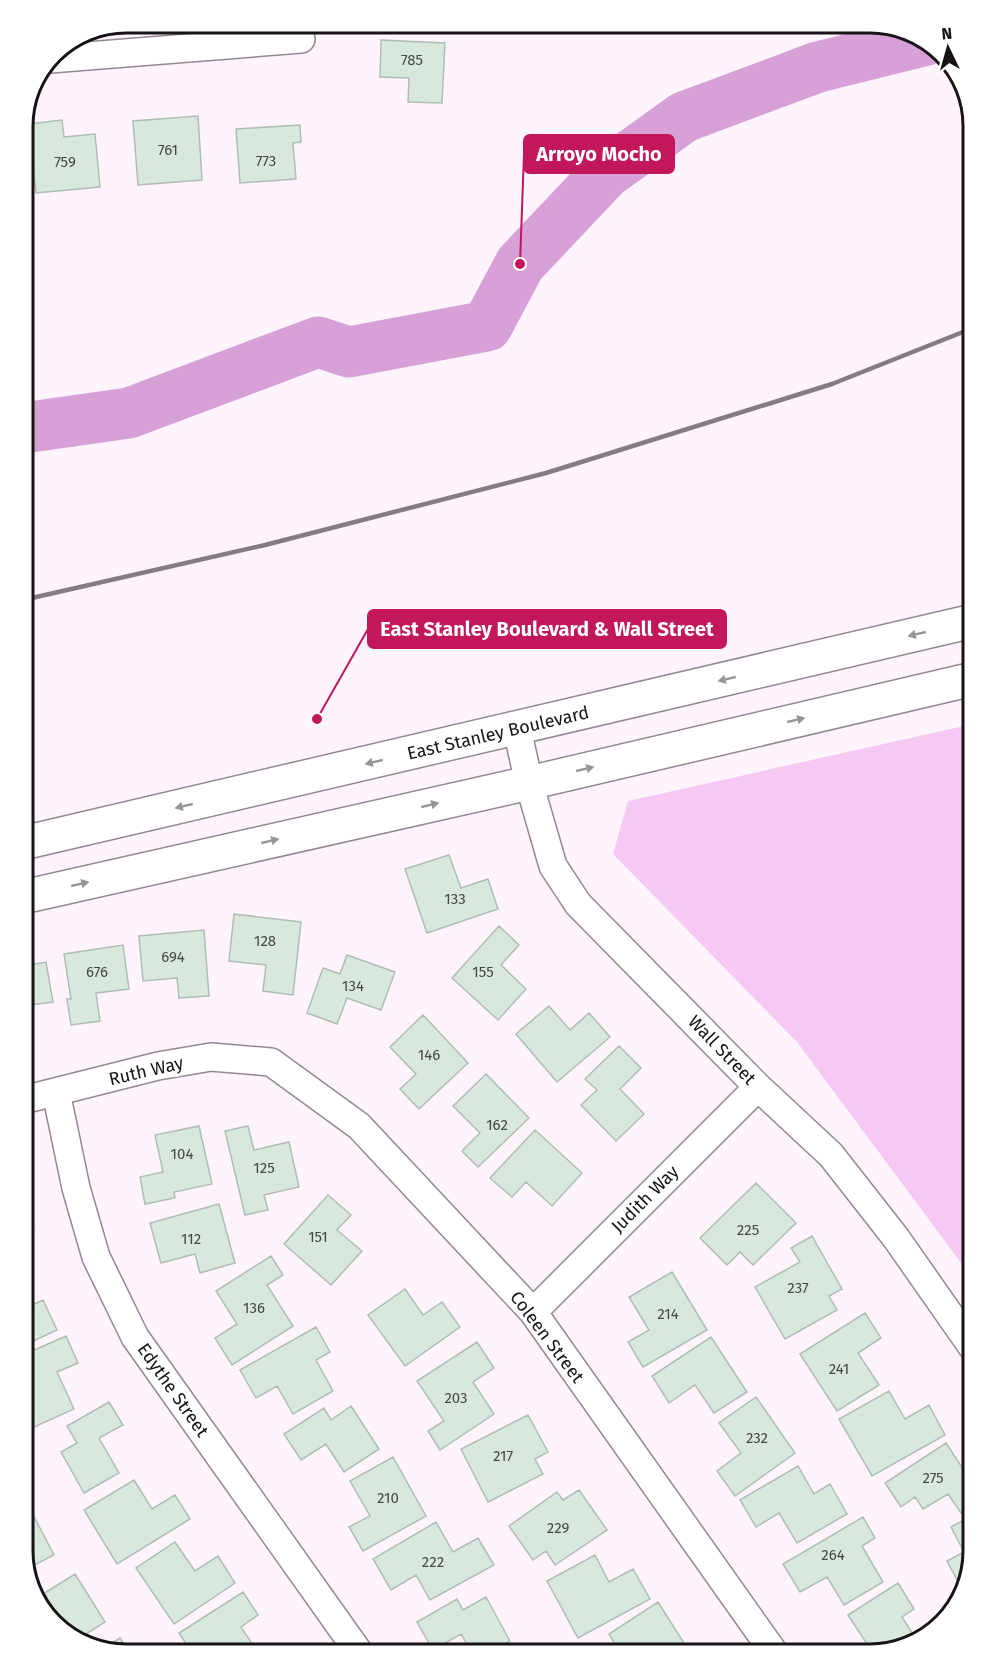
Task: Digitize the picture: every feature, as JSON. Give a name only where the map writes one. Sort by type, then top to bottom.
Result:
[{"type":"main road","name":"East Stanley Boulevard","points":[[33,841],[963,624]]},
{"type":"main road","points":[[33,895],[963,682]]},
{"type":"street","points":[[63,58],[301,39]]},
{"type":"street","name":"Wall Street","points":[[517,729],[528,783],[553,866],[578,904],[758,1087],[831,1155],[896,1238],[963,1332]]},
{"type":"street","name":"Ruth Way","points":[[33,1097],[158,1066],[211,1057],[271,1062]]},
{"type":"street","name":"Coleen Street","points":[[271,1062],[359,1126],[532,1312],[768,1644]]},
{"type":"street","name":"Judith Way","points":[[532,1312],[758,1087]]},
{"type":"street","name":"Edythe Street","points":[[56,1092],[76,1188],[96,1257],[135,1337],[353,1644]]},
{"type":"shaded area","points":[[963,726],[963,1266],[797,1042],[613,854],[628,801]]},
{"type":"building","points":[[381,40],[445,43],[442,103],[408,102],[409,78],[380,77]]},
{"type":"building","points":[[198,116],[202,180],[138,185],[133,121]]},
{"type":"building","points":[[62,120],[64,137],[95,134],[100,187],[36,193],[33,124]]},
{"type":"building","points":[[300,125],[301,142],[293,143],[296,179],[240,183],[236,129]]},
{"type":"building","points":[[449,855],[461,888],[488,879],[498,909],[427,933],[405,869]]},
{"type":"building","points":[[234,914],[301,922],[293,995],[263,991],[266,965],[229,961]]},
{"type":"building","points":[[499,926],[519,945],[501,965],[526,989],[498,1020],[452,978]]},
{"type":"building","points":[[204,930],[209,996],[179,998],[177,978],[143,981],[139,936]]},
{"type":"building","points":[[123,945],[129,989],[96,993],[100,1021],[71,1025],[67,999],[71,999],[64,954]]},
{"type":"building","points":[[347,955],[395,972],[381,1010],[347,998],[337,1024],[307,1013],[323,968],[340,974]]},
{"type":"building","points":[[46,962],[53,1002],[33,1005],[33,964]]},
{"type":"building","points":[[549,1006],[570,1030],[589,1013],[610,1037],[557,1082],[516,1034]]},
{"type":"building","points":[[423,1015],[468,1063],[419,1109],[400,1089],[416,1074],[390,1047]]},
{"type":"building","points":[[619,1046],[641,1068],[620,1089],[644,1114],[616,1141],[581,1105],[597,1090],[585,1079]]},
{"type":"building","points":[[486,1074],[529,1118],[478,1167],[462,1151],[480,1133],[453,1106]]},
{"type":"building","points":[[199,1126],[212,1184],[174,1192],[175,1198],[145,1204],[140,1177],[163,1172],[155,1135]]},
{"type":"building","points":[[248,1126],[254,1150],[289,1142],[299,1187],[264,1195],[268,1210],[245,1215],[225,1131]]},
{"type":"building","points":[[535,1130],[582,1173],[552,1206],[526,1182],[512,1197],[490,1178]]},
{"type":"building","points":[[756,1183],[796,1223],[753,1265],[740,1252],[727,1265],[700,1238]]},
{"type":"building","points":[[328,1195],[351,1215],[337,1230],[362,1251],[331,1285],[284,1244]]},
{"type":"building","points":[[219,1204],[235,1263],[200,1273],[195,1254],[161,1263],[150,1223]]},
{"type":"building","points":[[812,1236],[842,1289],[829,1296],[837,1310],[785,1339],[755,1287],[800,1262],[791,1248]]},
{"type":"building","points":[[271,1256],[283,1275],[267,1285],[293,1326],[232,1365],[215,1338],[237,1324],[216,1291]]},
{"type":"building","points":[[672,1272],[707,1330],[643,1367],[628,1342],[649,1330],[629,1297]]},
{"type":"building","points":[[405,1289],[423,1315],[442,1302],[460,1327],[405,1366],[368,1315]]},
{"type":"building","points":[[43,1300],[57,1330],[33,1341],[33,1304]]},
{"type":"building","points":[[865,1313],[881,1338],[858,1353],[879,1385],[837,1411],[800,1354]]},
{"type":"building","points":[[316,1327],[330,1352],[316,1360],[333,1391],[293,1414],[277,1386],[256,1398],[240,1370]]},
{"type":"building","points":[[66,1336],[78,1363],[57,1372],[74,1409],[33,1427],[33,1351]]},
{"type":"building","points":[[711,1337],[747,1392],[714,1413],[695,1385],[669,1403],[652,1376]]},
{"type":"building","points":[[477,1342],[494,1368],[473,1382],[494,1414],[440,1450],[428,1431],[444,1421],[417,1381]]},
{"type":"building","points":[[889,1391],[905,1419],[929,1405],[945,1435],[872,1476],[839,1419]]},
{"type":"building","points":[[756,1397],[795,1453],[735,1496],[717,1471],[741,1453],[719,1423]]},
{"type":"building","points":[[109,1402],[123,1425],[99,1438],[119,1473],[84,1493],[61,1452],[77,1443],[67,1426]]},
{"type":"building","points":[[351,1406],[379,1449],[344,1472],[326,1444],[301,1460],[284,1434],[324,1408],[331,1420]]},
{"type":"building","points":[[528,1415],[548,1452],[535,1459],[543,1474],[488,1502],[461,1449]]},
{"type":"building","points":[[946,1443],[963,1469],[963,1512],[961,1513],[948,1494],[923,1509],[915,1497],[901,1507],[885,1483]]},
{"type":"building","points":[[393,1457],[426,1516],[363,1551],[349,1527],[370,1516],[350,1481]]},
{"type":"building","points":[[798,1466],[814,1494],[830,1484],[847,1514],[797,1543],[779,1513],[756,1527],[740,1500]]},
{"type":"building","points":[[134,1480],[152,1509],[175,1495],[190,1519],[117,1564],[84,1510]]},
{"type":"building","points":[[579,1490],[607,1530],[555,1565],[546,1551],[533,1560],[509,1526],[557,1492],[563,1500]]},
{"type":"building","points":[[33,1515],[54,1555],[34,1565]]},
{"type":"building","points":[[863,1517],[875,1538],[862,1546],[883,1582],[844,1605],[827,1577],[800,1592],[783,1564]]},
{"type":"building","points":[[963,1520],[963,1550],[951,1527]]},
{"type":"building","points":[[436,1522],[453,1552],[478,1538],[494,1565],[430,1600],[416,1575],[391,1590],[373,1559]]},
{"type":"building","points":[[175,1542],[195,1571],[218,1556],[235,1583],[174,1624],[136,1568]]},
{"type":"building","points":[[963,1553],[958,1581],[947,1561]]},
{"type":"building","points":[[595,1555],[609,1582],[633,1569],[650,1599],[578,1638],[547,1581]]},
{"type":"building","points":[[75,1574],[105,1622],[85,1634],[65,1621],[44,1593]]},
{"type":"building","points":[[898,1583],[914,1609],[902,1617],[912,1633],[894,1641],[867,1644],[848,1615]]},
{"type":"building","points":[[243,1592],[258,1615],[241,1627],[252,1644],[186,1644],[179,1633]]},
{"type":"building","points":[[486,1597],[510,1641],[505,1644],[467,1644],[461,1634],[444,1644],[430,1644],[417,1622],[457,1599],[463,1610]]},
{"type":"building","points":[[658,1602],[685,1644],[615,1644],[609,1634]]},
{"type":"building","points":[[120,1638],[124,1644],[120,1644],[113,1643]]},
{"type":"waterway","points":[[33,427],[129,413],[318,342],[349,352],[487,326],[520,264],[606,173],[684,117],[818,67],[912,44]]},
{"type":"railway","points":[[33,598],[265,545],[546,473],[832,384],[963,332]]},
{"type":"place","name":"Arroyo Mocho","points":[[520,264]]},
{"type":"place","name":"East Stanley Boulevard & Wall Street","points":[[317,719]]}]
